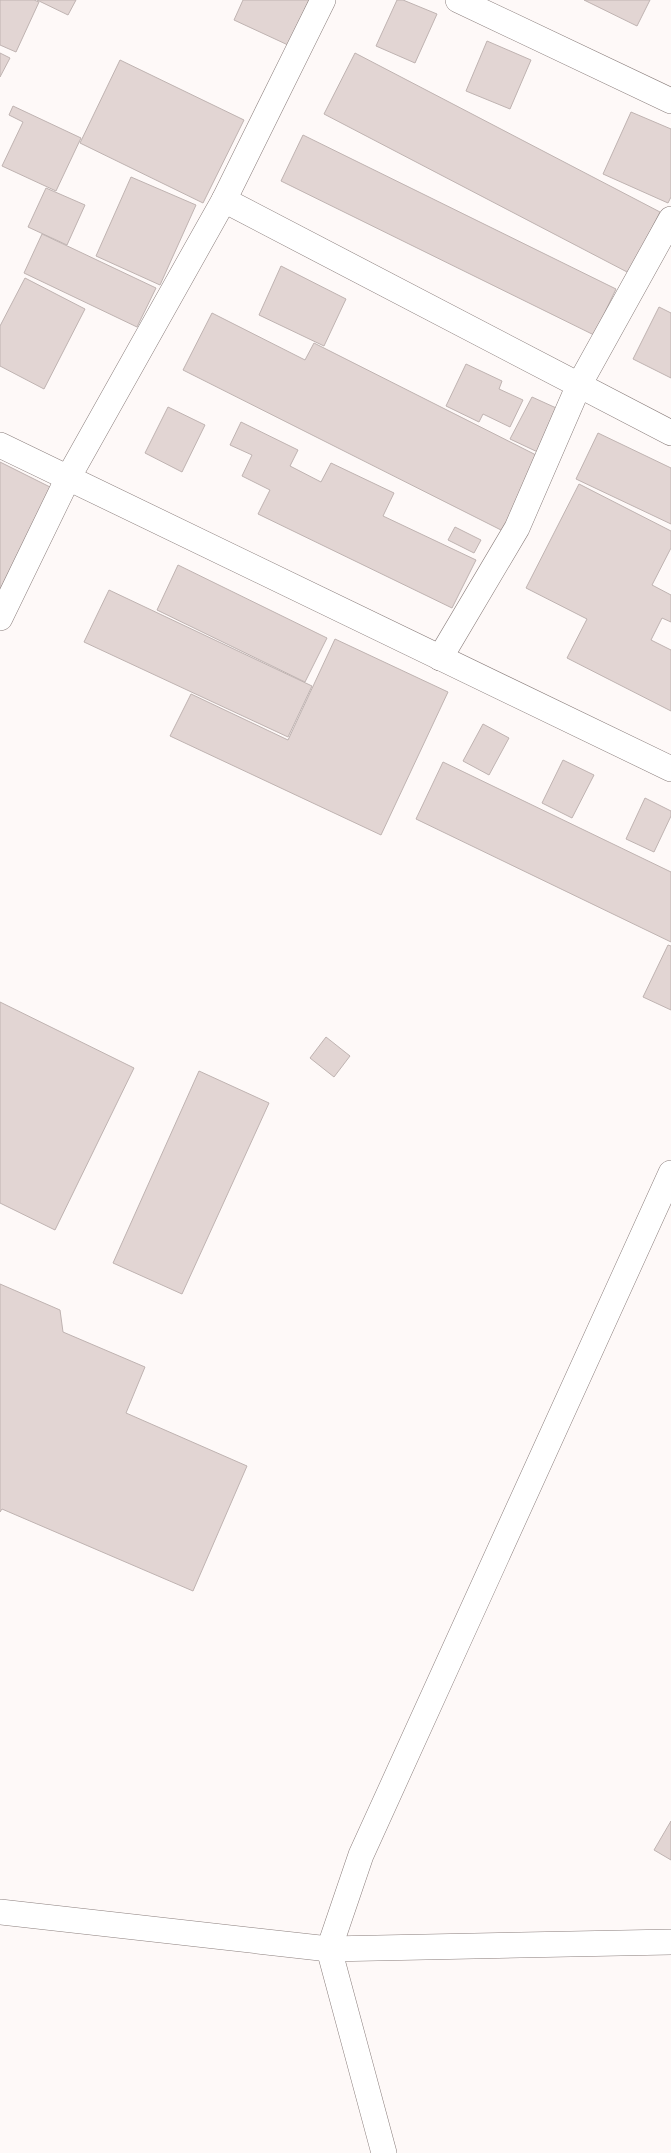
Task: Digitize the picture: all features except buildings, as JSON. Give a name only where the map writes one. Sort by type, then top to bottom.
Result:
[{"type":"street","points":[[0,618],[68,478],[224,200],[323,0]]},
{"type":"street","points":[[458,0],[671,101]]},
{"type":"street","points":[[224,200],[671,433]]},
{"type":"street","points":[[440,658],[517,528],[579,385],[671,220]]},
{"type":"street","points":[[0,445],[671,769]]},
{"type":"street","points":[[384,2153],[329,1949],[360,1855],[671,1173]]},
{"type":"street","points":[[0,1912],[329,1949],[671,1942]]}]
